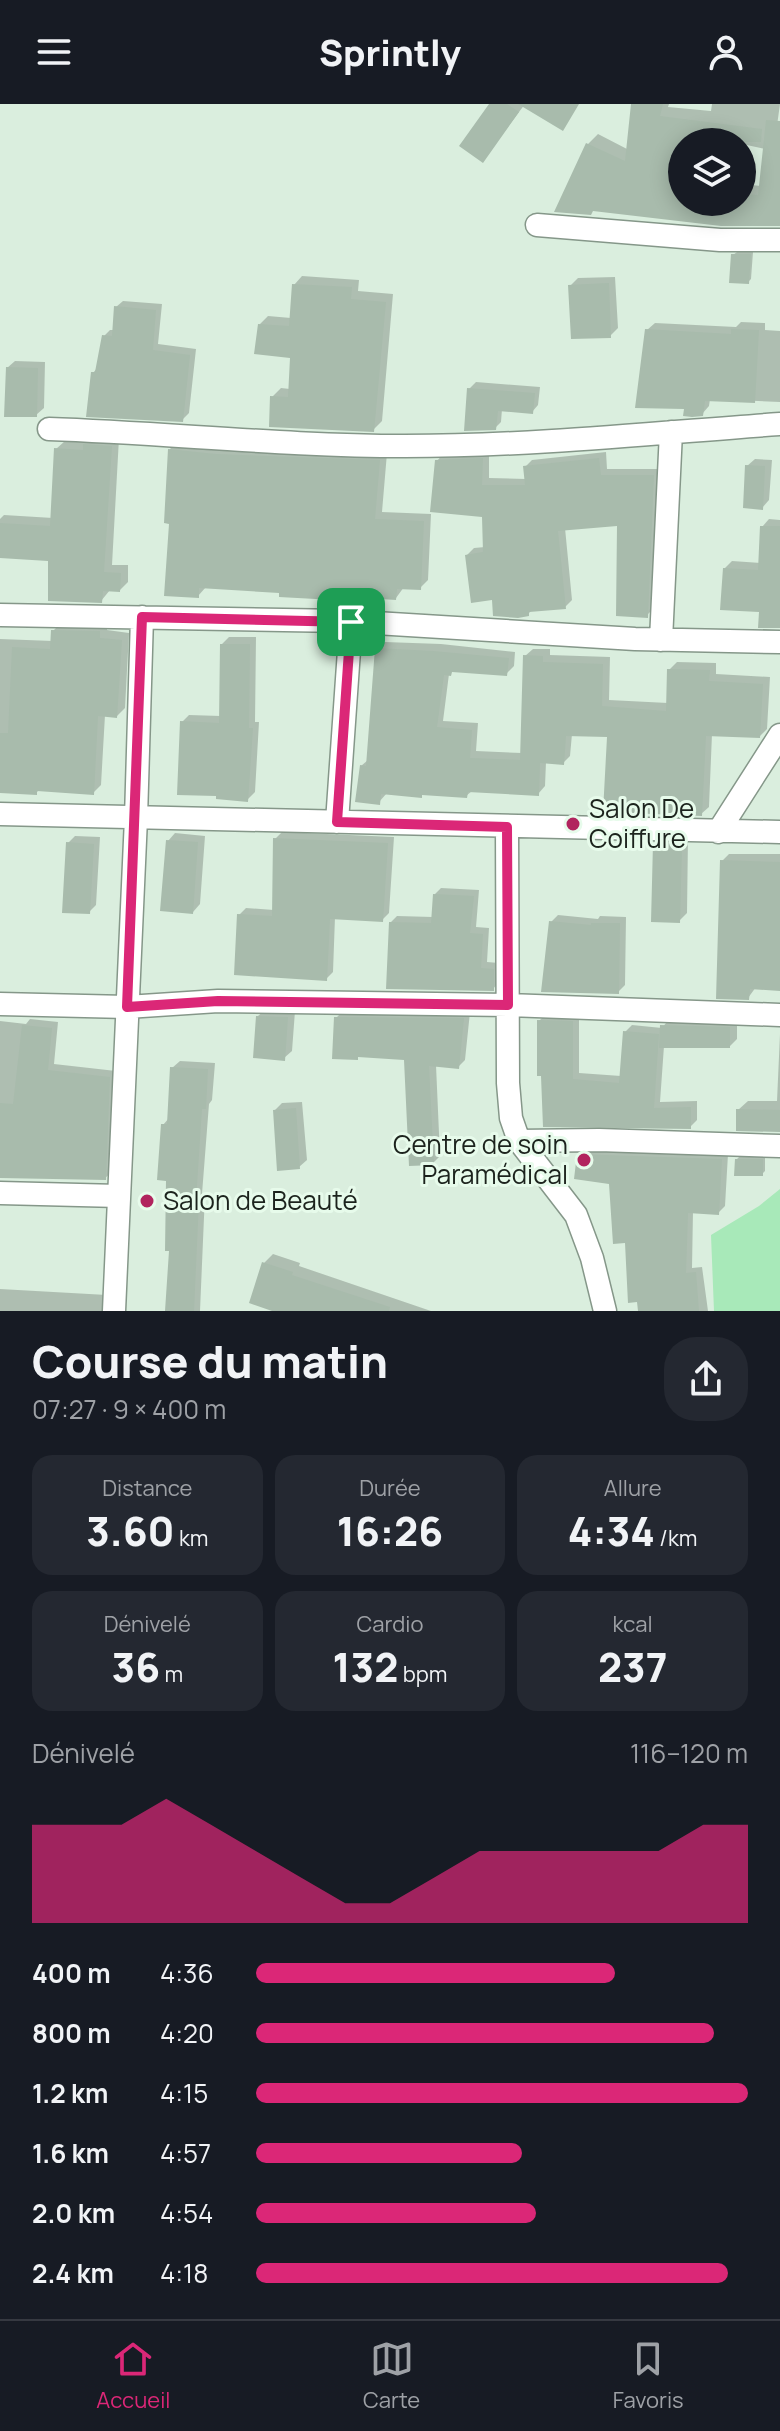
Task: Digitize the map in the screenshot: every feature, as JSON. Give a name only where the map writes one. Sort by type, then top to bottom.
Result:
[{"type":"street","points":[[537,225],[720,240],[780,240]]},
{"type":"street","points":[[49,429],[300,444],[406,446],[530,443],[780,424]]},
{"type":"street","points":[[661,640],[671,432]]},
{"type":"street","points":[[0,615],[351,622],[661,640],[780,642]]},
{"type":"street","points":[[114,1311],[142,617]]},
{"type":"street","points":[[337,822],[351,622]]},
{"type":"street","points":[[718,832],[780,735]]},
{"type":"street","points":[[0,814],[780,832]]},
{"type":"street","points":[[507,827],[508,1083],[511,1118],[519,1141],[576,1215],[592,1258],[605,1311]]},
{"type":"street","points":[[0,1004],[127,1007],[218,1001],[508,1005],[780,1015]]},
{"type":"street","points":[[519,1141],[614,1140],[780,1146]]},
{"type":"street","points":[[0,1193],[119,1196]]},
{"type":"green space","points":[[780,1189],[780,1311],[714,1311],[711,1235],[759,1206]]},
{"type":"building","points":[[489,104],[507,104],[519,112],[483,163],[459,146]]},
{"type":"building","points":[[518,104],[579,104],[563,131]]},
{"type":"building","points":[[631,104],[663,104],[660,116],[754,128],[668,128],[668,216],[756,216],[766,120],[780,121],[780,226],[721,226],[593,211],[591,215],[554,212],[586,143],[625,161]]},
{"type":"building","points":[[756,128],[762,129],[761,142],[756,142]]},
{"type":"building","points":[[731,254],[751,254],[749,284],[729,283]]},
{"type":"building","points":[[609,283],[611,338],[571,339],[568,285]]},
{"type":"building","points":[[292,284],[352,287],[351,299],[386,302],[374,432],[269,427],[270,396],[288,397],[290,358],[254,354],[258,324],[289,326]]},
{"type":"building","points":[[114,306],[156,310],[153,350],[190,355],[183,422],[86,417],[91,372],[95,372],[102,335],[112,336]]},
{"type":"building","points":[[645,329],[731,334],[731,329],[759,330],[755,403],[705,401],[703,416],[692,417],[683,416],[684,409],[635,408]]},
{"type":"building","points":[[6,367],[38,368],[37,417],[4,417]]},
{"type":"building","points":[[467,388],[535,393],[533,414],[498,411],[496,430],[464,431]]},
{"type":"building","points":[[83,444],[112,446],[104,572],[121,573],[120,592],[103,591],[102,603],[48,601],[48,561],[0,558],[0,523],[50,526],[54,448],[83,450]]},
{"type":"building","points":[[168,449],[216,454],[380,460],[375,519],[424,521],[421,590],[397,589],[396,600],[334,596],[334,600],[279,597],[279,593],[199,588],[199,598],[164,596],[169,524],[164,523]]},
{"type":"building","points":[[483,458],[482,485],[525,485],[523,466],[599,458],[601,475],[654,475],[648,618],[616,616],[617,526],[558,531],[566,609],[529,612],[529,616],[518,618],[493,616],[492,600],[471,603],[465,555],[483,552],[482,517],[430,512],[435,460]]},
{"type":"building","points":[[745,465],[765,466],[763,510],[743,508]]},
{"type":"building","points":[[760,526],[780,526],[780,628],[758,628],[759,612],[720,610],[723,568],[758,570]]},
{"type":"building","points":[[51,630],[100,631],[100,638],[122,640],[117,718],[98,716],[94,795],[37,791],[37,795],[0,793],[0,733],[8,733],[12,647],[50,649]]},
{"type":"building","points":[[220,644],[250,644],[249,728],[253,728],[248,802],[216,799],[216,796],[177,795],[180,721],[219,723]]},
{"type":"building","points":[[375,648],[509,658],[507,676],[452,672],[451,676],[444,675],[437,727],[472,730],[470,758],[520,760],[523,655],[543,656],[543,662],[603,664],[602,706],[666,711],[667,669],[710,670],[709,681],[763,684],[760,738],[706,736],[702,816],[603,812],[607,737],[566,736],[564,765],[540,763],[539,796],[468,792],[467,798],[422,795],[422,798],[381,794],[380,805],[355,802],[360,765],[366,766]]},
{"type":"building","points":[[273,838],[388,843],[383,922],[330,919],[327,981],[234,975],[237,914],[272,916]]},
{"type":"building","points":[[166,840],[198,842],[193,914],[160,911]]},
{"type":"building","points":[[66,842],[94,844],[90,914],[62,913]]},
{"type":"building","points":[[653,843],[682,844],[680,923],[651,922]]},
{"type":"building","points":[[720,860],[780,862],[780,991],[750,989],[749,1000],[716,999]]},
{"type":"building","points":[[433,894],[474,896],[470,933],[483,934],[481,968],[494,969],[494,991],[386,989],[389,922],[431,923]]},
{"type":"building","points":[[549,921],[591,925],[620,923],[619,994],[541,992]]},
{"type":"building","points":[[256,1016],[288,1017],[285,1061],[253,1058]]},
{"type":"building","points":[[334,1017],[464,1018],[459,1069],[429,1066],[434,1165],[409,1166],[404,1060],[332,1059]]},
{"type":"building","points":[[537,1020],[573,1021],[573,1079],[619,1083],[623,1031],[659,1034],[654,1108],[691,1107],[691,1129],[543,1127],[541,1076],[537,1076]]},
{"type":"building","points":[[22,1025],[52,1028],[48,1070],[110,1077],[106,1180],[0,1178],[0,1103],[13,1104]]},
{"type":"building","points":[[660,1025],[730,1027],[730,1048],[659,1048]]},
{"type":"building","points":[[170,1067],[208,1069],[196,1201],[199,1201],[194,1311],[165,1311],[169,1251],[165,1251],[166,1181],[157,1180],[161,1124],[167,1124]]},
{"type":"building","points":[[296,1108],[300,1169],[277,1171],[273,1110]]},
{"type":"building","points":[[736,1109],[780,1110],[780,1132],[736,1131]]},
{"type":"building","points":[[577,1154],[722,1159],[719,1215],[688,1213],[686,1273],[696,1272],[699,1311],[638,1311],[637,1302],[628,1303],[625,1243],[613,1244],[609,1184],[574,1179]]},
{"type":"building","points":[[735,1159],[763,1159],[763,1176],[734,1176]]},
{"type":"building","points":[[262,1262],[390,1307],[389,1311],[272,1311],[249,1303]]},
{"type":"place","name":"Salon De Coiffure","points":[[573,824]]},
{"type":"place","name":"Centre de soin Paramédical","points":[[584,1160]]},
{"type":"place","name":"Salon de Beauté","points":[[147,1201]]},
{"type":"route","points":[[142,617],[351,622],[337,822],[507,827],[508,1005],[218,1001],[127,1007],[142,617]]}]
